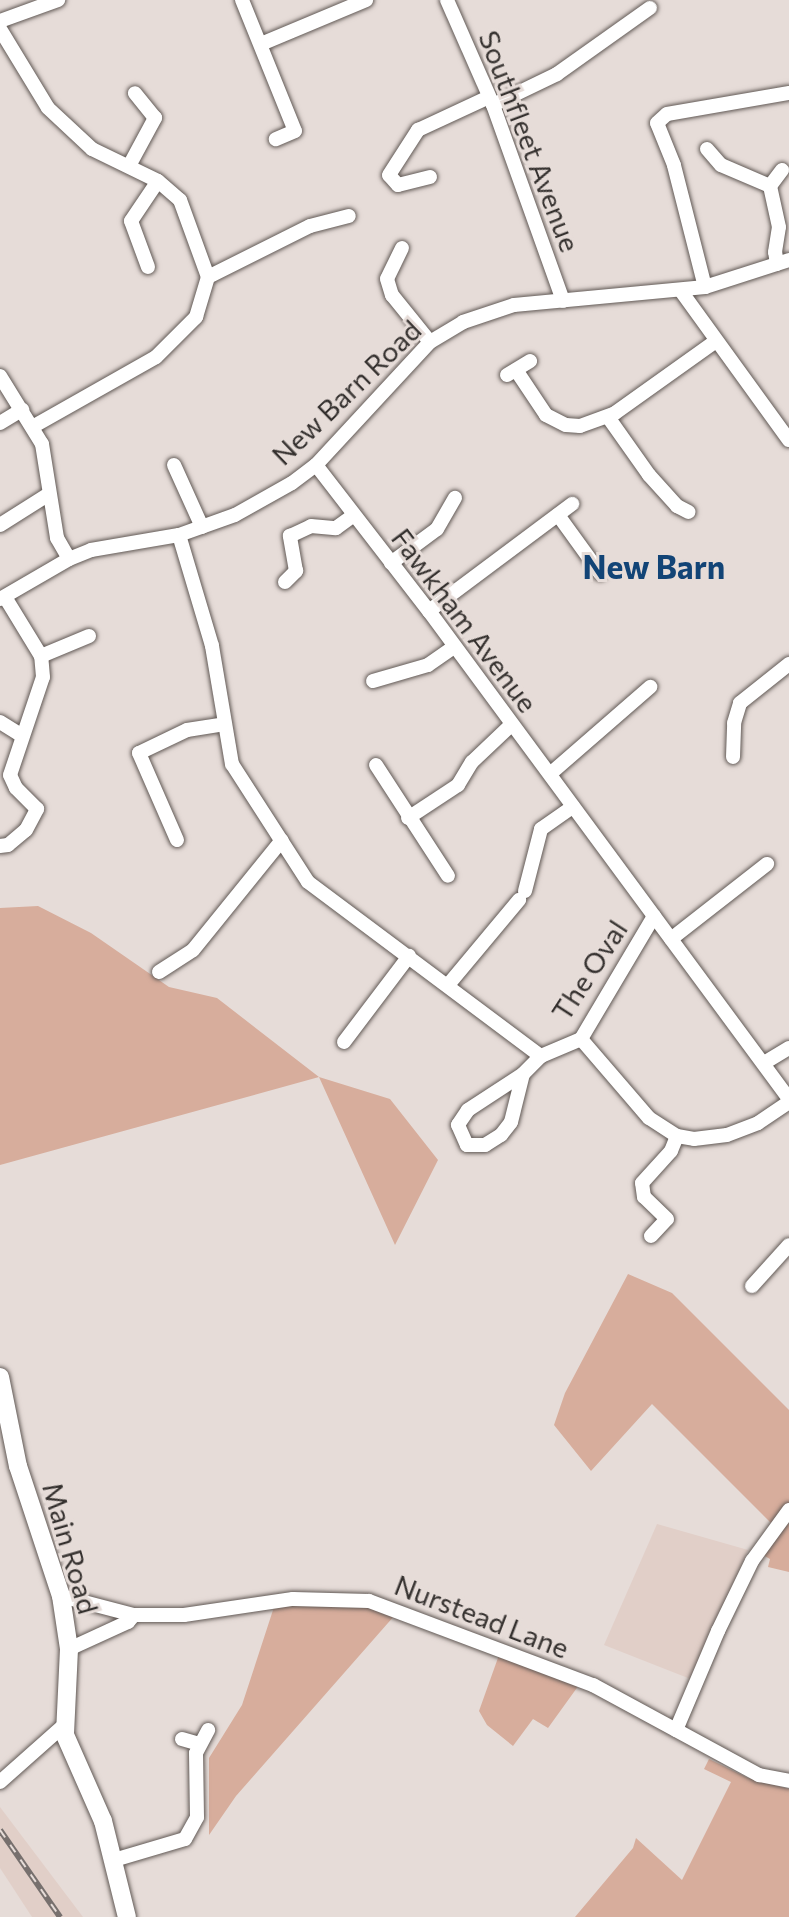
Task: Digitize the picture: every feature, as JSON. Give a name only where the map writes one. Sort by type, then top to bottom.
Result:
[{"type":"main road","name":"Main Road","points":[[0,1377],[18,1466],[61,1596],[69,1649],[63,1726],[103,1821],[127,1917]]},
{"type":"street","points":[[0,21],[58,0]]},
{"type":"street","points":[[242,0],[295,131],[276,139]]},
{"type":"street","points":[[261,44],[366,0]]},
{"type":"street","name":"Southfleet Avenue","points":[[447,0],[491,101],[563,301]]},
{"type":"street","points":[[430,177],[398,185],[389,175],[418,130],[557,74],[650,8]]},
{"type":"street","points":[[0,29],[48,108],[92,149],[158,181],[180,200],[208,277],[196,317],[156,357],[34,426]]},
{"type":"street","points":[[129,166],[155,118],[135,93]]},
{"type":"street","points":[[705,287],[674,165],[657,123],[667,114],[789,93]]},
{"type":"street","points":[[707,149],[721,165],[770,186]]},
{"type":"street","points":[[782,170],[770,186],[779,227],[775,252],[783,262]]},
{"type":"street","points":[[148,267],[131,221],[158,181]]},
{"type":"street","points":[[208,277],[310,226],[349,216]]},
{"type":"street","points":[[402,257],[387,279],[392,295],[430,342]]},
{"type":"street","name":"New Barn Road","points":[[2,598],[69,559],[91,550],[179,535],[235,515],[316,465],[430,342],[463,322],[514,305],[705,287],[783,262]]},
{"type":"street","points":[[681,291],[789,440]]},
{"type":"street","points":[[530,361],[511,373],[544,414],[576,427],[608,417],[716,341]]},
{"type":"street","points":[[0,376],[34,426],[42,444],[57,538],[69,559]]},
{"type":"street","points":[[0,423],[22,410]]},
{"type":"street","points":[[608,417],[639,464],[677,506],[689,512]]},
{"type":"street","points":[[174,465],[202,527]]},
{"type":"street","name":"Fawkham Avenue","points":[[316,465],[429,611],[789,1100]]},
{"type":"street","points":[[0,525],[49,494]]},
{"type":"street","points":[[391,563],[437,529],[455,498]]},
{"type":"street","points":[[429,611],[572,504]]},
{"type":"street","points":[[285,582],[296,571],[290,536],[311,526],[336,528],[354,515]]},
{"type":"street","points":[[558,515],[600,573]]},
{"type":"street","points":[[179,535],[212,646],[232,764],[308,882],[541,1056]]},
{"type":"street","points":[[0,846],[8,845],[19,836],[37,809],[16,788],[10,775],[43,677],[41,656],[2,598]]},
{"type":"street","points":[[41,656],[89,636]]},
{"type":"street","points":[[373,681],[428,665],[454,647]]},
{"type":"street","points":[[733,757],[734,723],[740,703],[789,664]]},
{"type":"street","points":[[550,774],[650,687]]},
{"type":"street","points":[[0,722],[22,736]]},
{"type":"street","points":[[177,840],[139,753],[187,730],[225,724]]},
{"type":"street","points":[[408,818],[458,785],[472,762],[511,725]]},
{"type":"street","points":[[376,765],[448,876]]},
{"type":"street","points":[[448,985],[522,896],[541,829],[573,807]]},
{"type":"street","points":[[159,972],[193,950],[282,840]]},
{"type":"street","points":[[671,939],[767,864]]},
{"type":"street","name":"The Oval","points":[[523,1074],[511,1122],[501,1135],[485,1145],[467,1145],[458,1125],[468,1110],[523,1074],[541,1056],[581,1039],[654,916]]},
{"type":"street","points":[[344,1042],[409,956]]},
{"type":"street","points":[[581,1039],[649,1118],[677,1136],[711,1139],[735,1133],[758,1123],[789,1100]]},
{"type":"street","points":[[764,1063],[789,1048]]},
{"type":"street","points":[[651,1236],[670,1216],[644,1197],[641,1188],[644,1179],[671,1151],[677,1136]]},
{"type":"street","points":[[752,1286],[789,1245]]},
{"type":"street","points":[[676,1730],[752,1561],[789,1510]]},
{"type":"street","name":"Nurstead Lane","points":[[61,1596],[134,1615],[184,1615],[293,1599],[369,1601],[593,1685],[759,1775],[789,1781]]},
{"type":"street","points":[[69,1649],[128,1622],[134,1615]]},
{"type":"street","points":[[0,1782],[63,1726]]},
{"type":"street","points":[[114,1860],[185,1839],[197,1817],[194,1765],[199,1744],[208,1730]]},
{"type":"street","points":[[182,1739],[199,1744]]},
{"type":"shaded area","points":[[38,906],[91,933],[169,987],[217,998],[319,1077],[0,1165],[0,908]]},
{"type":"shaded area","points":[[319,1077],[390,1099],[438,1160],[395,1245]]},
{"type":"shaded area","points":[[628,1274],[672,1293],[789,1410],[789,1504],[771,1523],[652,1404],[591,1471],[554,1425],[565,1393]]},
{"type":"shaded area","points":[[789,1523],[789,1572],[768,1567],[770,1559],[761,1554]]},
{"type":"shaded area","points":[[657,1524],[748,1550],[693,1680],[604,1645]]},
{"type":"shaded area","points":[[299,1602],[358,1605],[395,1615],[236,1796],[209,1835],[209,1758],[242,1705],[274,1607]]},
{"type":"shaded area","points":[[499,1655],[579,1685],[548,1728],[533,1719],[513,1746],[487,1725],[479,1711]]},
{"type":"shaded area","points":[[709,1759],[748,1778],[789,1789],[789,1917],[575,1917],[633,1848],[636,1838],[682,1880],[731,1782],[704,1769]]},
{"type":"shaded area","points":[[0,1807],[83,1917],[32,1917],[0,1868]]},
{"type":"railway","points":[[0,1830],[60,1917]]},
{"type":"district","name":"New Barn","points":[[654,566]]}]
